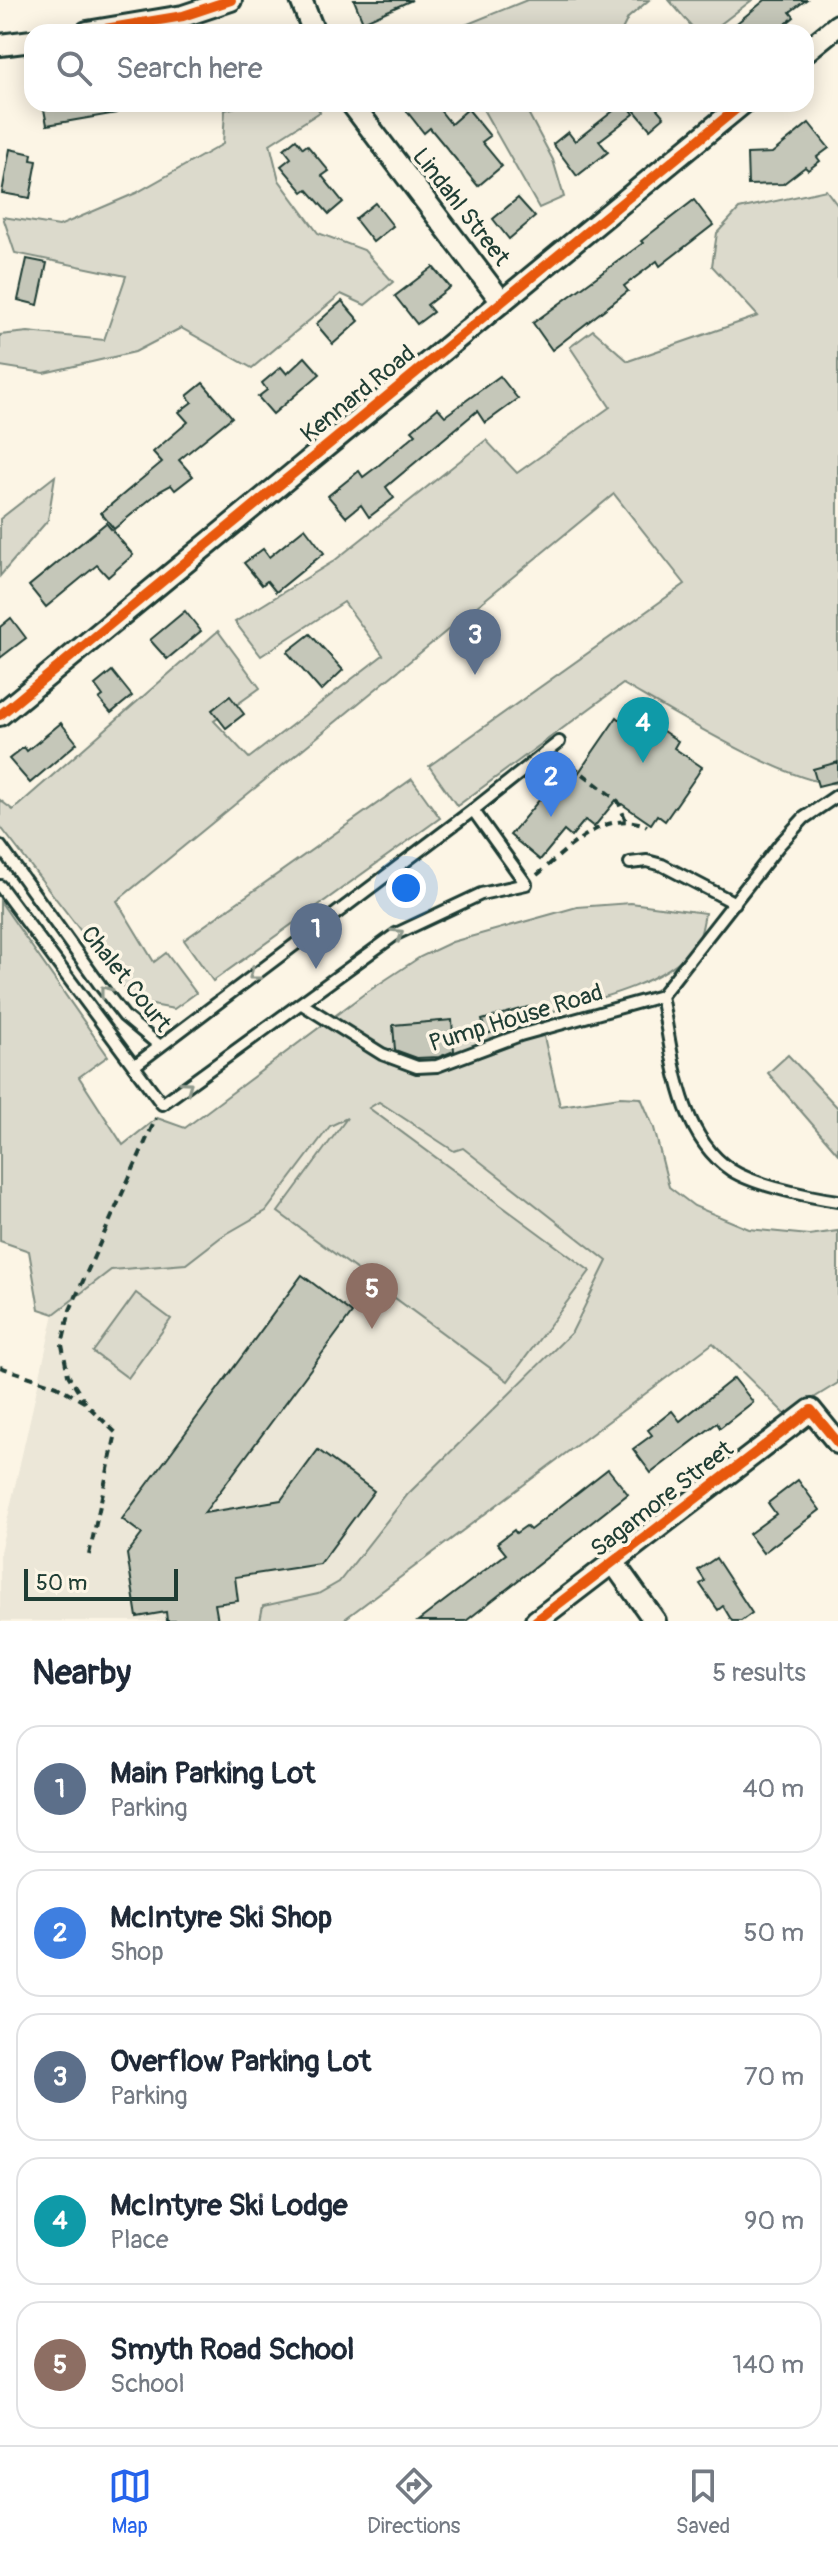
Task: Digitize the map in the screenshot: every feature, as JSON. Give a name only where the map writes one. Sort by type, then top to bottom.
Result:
[{"type":"street","points":[[135,24],[183,16],[231,0]]},
{"type":"street","points":[[301,0],[311,24]]},
{"type":"street","points":[[814,44],[838,25]]},
{"type":"street","points":[[0,45],[24,42]]},
{"type":"street","name":"Lindahl Street","points":[[358,112],[502,302]]},
{"type":"street","name":"Kennard Road","points":[[0,715],[732,112]]},
{"type":"street","name":"Sagamore Street","points":[[536,1621],[811,1410],[838,1443]]},
{"type":"street","points":[[613,1562],[655,1621]]},
{"type":"lane","points":[[160,1046],[555,746]]},
{"type":"lane","points":[[838,795],[804,818],[780,844],[661,996],[677,1075],[692,1121],[714,1156],[749,1179],[838,1201]]},
{"type":"lane","points":[[134,1066],[162,1104],[408,928],[481,894],[526,884],[473,810]]},
{"type":"lane","name":"Chalet Court","points":[[0,846],[124,1016],[160,1046],[134,1066],[0,886]]},
{"type":"lane","points":[[630,863],[647,861],[662,865],[735,903]]},
{"type":"lane","name":"Pump House Road","points":[[302,1004],[382,1054],[402,1064],[427,1067],[551,1025],[661,996]]},
{"type":"path","points":[[555,746],[618,801],[626,821]]},
{"type":"path","points":[[526,884],[589,833],[618,820],[647,826]]},
{"type":"path","points":[[86,1404],[68,1375],[62,1345],[70,1310],[162,1104]]},
{"type":"path","points":[[0,1367],[57,1386],[86,1404],[116,1433],[89,1555]]},
{"type":"shaded area","points":[[527,0],[649,0],[625,24],[468,24]]},
{"type":"shaded area","points":[[669,0],[752,0],[721,24],[690,24]]},
{"type":"shaded area","points":[[225,112],[320,112],[270,144],[279,180],[318,233],[364,250],[393,282],[365,305],[341,294],[252,368],[181,328],[135,352],[44,373],[0,366],[0,335],[28,332],[104,340],[126,276],[15,253],[3,217],[59,226],[136,193],[223,144]]},
{"type":"shaded area","points":[[485,112],[528,112],[553,160],[564,197],[539,208]]},
{"type":"shaded area","points":[[826,190],[838,206],[838,783],[818,781],[763,761],[623,684],[457,806],[429,766],[685,584],[614,494],[117,901],[154,962],[166,953],[196,993],[174,1009],[147,1004],[130,995],[0,826],[0,800],[13,810],[218,631],[260,688],[214,721],[249,758],[383,655],[344,602],[261,656],[235,622],[334,561],[486,440],[517,473],[610,407],[570,347],[593,330],[628,361],[758,316],[712,266],[717,233],[739,209]]},
{"type":"shaded area","points":[[55,476],[48,520],[0,576],[0,519]]},
{"type":"shaded area","points":[[412,779],[440,818],[213,981],[184,940]]},
{"type":"shaded area","points":[[0,901],[108,1056],[79,1077],[123,1145],[157,1118],[185,1128],[364,994],[420,957],[452,942],[577,907],[631,903],[705,913],[696,944],[679,962],[662,973],[621,991],[539,1015],[560,1106],[620,1097],[641,1098],[654,1128],[669,1187],[694,1206],[749,1229],[809,1235],[838,1231],[838,1383],[786,1415],[713,1343],[342,1621],[260,1621],[263,1606],[318,1594],[339,1582],[408,1494],[572,1332],[607,1261],[463,1148],[454,1151],[379,1102],[369,1108],[590,1271],[508,1381],[278,1212],[347,1118],[330,1126],[266,1211],[221,1237],[186,1264],[111,1270],[54,1314],[39,1309],[29,1251],[0,1241]]},
{"type":"shaded area","points":[[344,1055],[713,1343],[342,1621],[0,1621],[0,1552],[72,1234]]},
{"type":"shaded area","points":[[788,1055],[838,1108],[838,1154],[768,1073]]},
{"type":"shaded area","points":[[136,1293],[171,1319],[128,1378],[93,1352]]},
{"type":"building","points":[[354,0],[412,0],[363,22]]},
{"type":"building","points":[[765,0],[806,0],[790,12],[794,17],[786,24],[736,24]]},
{"type":"building","points":[[45,112],[117,112],[117,113],[47,125]]},
{"type":"building","points":[[407,112],[441,112],[451,124],[465,112],[470,112],[490,136],[482,142],[502,166],[478,186],[430,128],[424,133]]},
{"type":"building","points":[[612,112],[634,114],[599,141],[608,152],[577,176],[553,144],[568,132],[575,141]]},
{"type":"building","points":[[636,112],[660,112],[664,117],[650,129]]},
{"type":"building","points":[[809,123],[829,148],[817,157],[820,161],[808,170],[805,167],[783,184],[748,185],[747,154],[772,153]]},
{"type":"building","points":[[296,139],[303,148],[307,145],[329,171],[322,176],[343,202],[329,214],[307,189],[303,192],[281,166],[291,158],[284,149]]},
{"type":"building","points":[[10,149],[32,154],[31,160],[37,161],[30,198],[2,193]]},
{"type":"building","points":[[518,198],[535,217],[509,239],[493,219]]},
{"type":"building","points":[[694,200],[713,225],[660,266],[657,261],[624,286],[628,291],[552,350],[533,323],[643,243],[641,241]]},
{"type":"building","points":[[375,203],[393,226],[373,242],[355,219]]},
{"type":"building","points":[[27,259],[47,263],[38,305],[18,300]]},
{"type":"building","points":[[433,267],[450,287],[427,305],[433,312],[417,324],[395,296]]},
{"type":"building","points":[[342,301],[359,321],[333,344],[316,324]]},
{"type":"building","points":[[305,357],[320,374],[273,414],[258,397],[267,390],[262,383],[281,367],[287,374]]},
{"type":"building","points":[[500,376],[518,399],[485,423],[477,411],[386,487],[394,498],[369,517],[361,505],[346,517],[328,496],[359,471],[363,477],[379,465],[416,434],[412,430],[438,408],[445,416]]},
{"type":"building","points":[[203,383],[232,417],[179,460],[193,476],[175,490],[171,485],[160,491],[114,529],[101,513],[162,462],[153,452],[188,422],[179,412],[192,402],[187,396]]},
{"type":"building","points":[[106,523],[133,555],[108,577],[97,565],[46,607],[29,586]]},
{"type":"building","points":[[305,528],[324,553],[276,592],[267,581],[262,585],[244,563],[263,549],[269,557]]},
{"type":"building","points":[[185,611],[201,631],[167,659],[150,640]]},
{"type":"building","points":[[11,618],[26,638],[0,658],[0,627]]},
{"type":"building","points":[[310,634],[343,670],[321,691],[287,652]]},
{"type":"building","points":[[112,671],[132,696],[111,713],[99,699],[103,696],[95,685]]},
{"type":"building","points":[[230,696],[244,714],[226,728],[212,710]]},
{"type":"building","points":[[636,705],[663,724],[660,729],[678,741],[674,748],[702,767],[665,821],[657,815],[651,824],[616,800],[594,827],[585,820],[571,837],[564,831],[540,860],[510,835],[564,770],[575,778],[617,717],[624,723]]},
{"type":"building","points":[[61,723],[77,743],[30,783],[9,759],[24,747],[27,751]]},
{"type":"building","points":[[838,762],[838,781],[818,786],[813,769]]},
{"type":"building","points":[[528,1007],[532,1022],[486,1034],[482,1020]]},
{"type":"building","points":[[452,1020],[454,1051],[439,1057],[417,1058],[395,1050],[393,1025]]},
{"type":"building","points":[[302,1275],[352,1313],[204,1513],[281,1500],[318,1450],[374,1491],[320,1564],[235,1577],[238,1601],[215,1604],[218,1621],[167,1621],[166,1612],[137,1617],[127,1554],[142,1534],[122,1519]]},
{"type":"building","points":[[734,1378],[753,1402],[720,1428],[717,1423],[651,1473],[633,1449],[652,1435],[648,1430],[672,1411],[680,1421]]},
{"type":"building","points":[[608,1469],[628,1494],[466,1621],[418,1621],[506,1554],[497,1543],[514,1530],[516,1533],[526,1526],[530,1530]]},
{"type":"building","points":[[798,1480],[820,1510],[763,1553],[749,1534],[776,1514],[768,1503]]},
{"type":"building","points":[[716,1558],[752,1613],[741,1621],[732,1621],[723,1606],[718,1610],[700,1584],[705,1581],[698,1570]]},
{"type":"cycle path","points":[[135,24],[183,16],[231,0]]},
{"type":"cycle path","points":[[0,715],[732,112]]},
{"type":"cycle path","points":[[536,1621],[811,1410],[838,1443]]},
{"type":"place","name":"Overflow Parking Lot","points":[[475,675]]},
{"type":"place","name":"McIntyre Ski Lodge","points":[[643,763]]},
{"type":"place","name":"McIntyre Ski Shop","points":[[551,817]]},
{"type":"place","name":"Main Parking Lot","points":[[316,969]]},
{"type":"place","name":"Smyth Road School","points":[[372,1329]]}]
